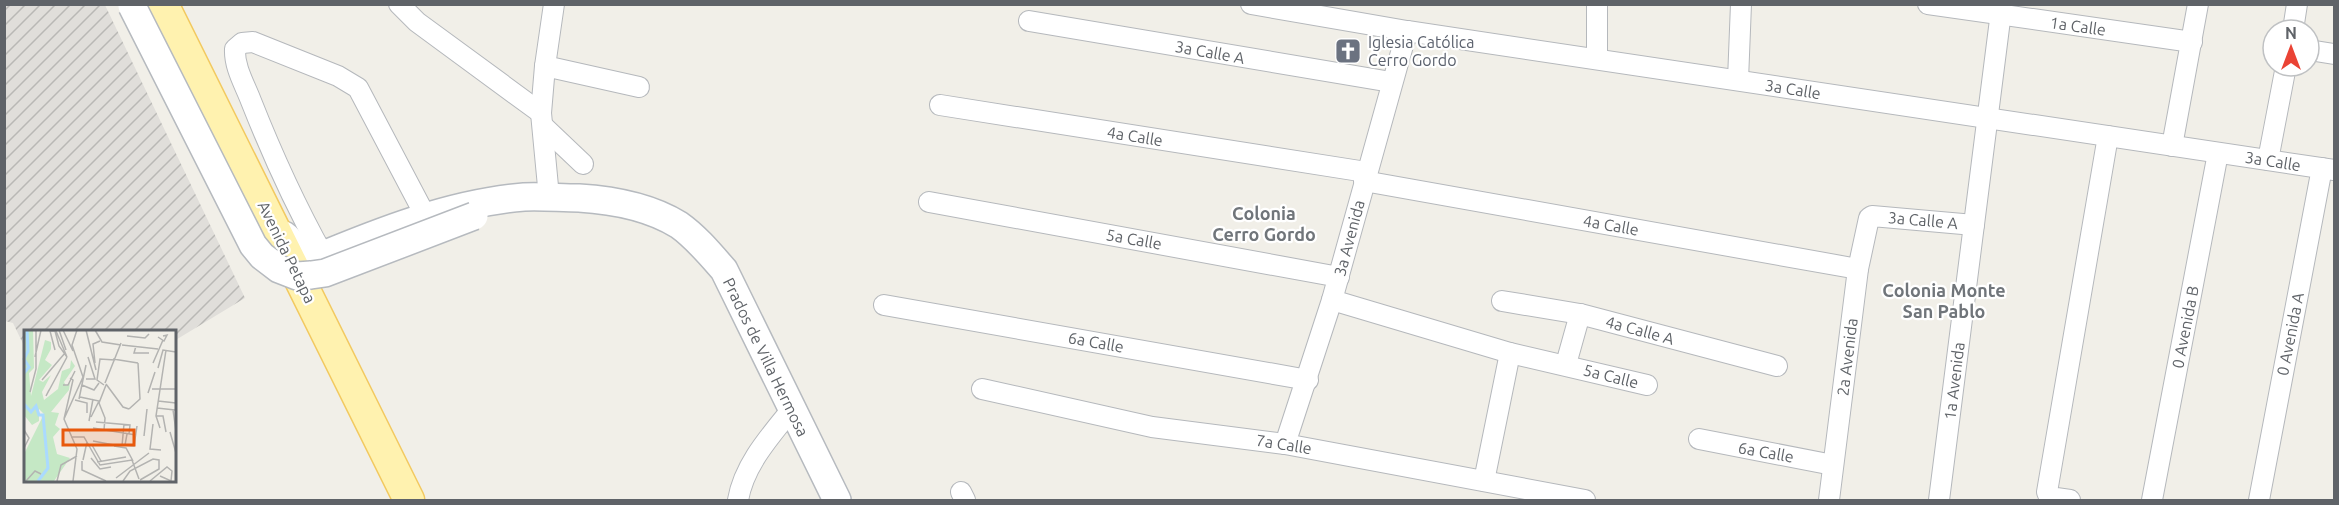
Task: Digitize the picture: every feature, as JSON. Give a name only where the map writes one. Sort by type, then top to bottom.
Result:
[{"type":"main road","name":"Avenida Petapa","points":[[163,4],[409,501]]},
{"type":"main road","points":[[132,5],[253,245],[279,269],[297,276],[325,273],[474,216],[537,197]]},
{"type":"main road","name":"Prados de Villa Hermosa","points":[[276,230],[291,240],[304,260],[311,260],[426,217],[482,202],[537,197],[598,200],[643,209],[679,225],[703,246],[724,270],[837,501]]},
{"type":"street","points":[[399,4],[417,22],[542,119],[583,164]]},
{"type":"street","points":[[537,197],[545,66],[554,4]]},
{"type":"street","name":"3a Calle","points":[[1251,4],[1348,13],[1407,31],[2328,169]]},
{"type":"street","points":[[1597,4],[1597,59]]},
{"type":"street","points":[[1738,81],[1741,4]]},
{"type":"street","name":"1a Calle","points":[[1928,4],[2002,10],[2192,42]]},
{"type":"street","points":[[2172,146],[2198,4]]},
{"type":"street","points":[[1988,118],[2002,10]]},
{"type":"street","name":"3a Calle A","points":[[1029,21],[1391,82]]},
{"type":"street","name":"3a Avenida","points":[[1285,444],[1308,380],[1339,277],[1365,176],[1407,31]]},
{"type":"street","points":[[323,255],[297,209],[270,150],[237,67],[235,49],[238,44],[245,41],[263,45],[338,75],[358,88],[426,217]]},
{"type":"street","points":[[545,66],[639,87]]},
{"type":"street","points":[[2268,160],[2284,78]]},
{"type":"street","name":"4a Calle","points":[[940,105],[1365,176],[1858,269]]},
{"type":"street","name":"1a Avenida","points":[[1939,501],[1988,118]]},
{"type":"street","points":[[2070,501],[2047,495],[2108,136]]},
{"type":"street","name":"0 Avenida B","points":[[2152,501],[2218,153]]},
{"type":"street","name":"0 Avenida A","points":[[2259,501],[2328,169]]},
{"type":"street","name":"5a Calle","points":[[928,202],[1339,277]]},
{"type":"street","name":"3a Calle A","points":[[1872,216],[1974,225]]},
{"type":"street","name":"2a Avenida","points":[[1829,501],[1858,269],[1867,220],[1872,216]]},
{"type":"street","name":"5a Calle","points":[[1332,300],[1509,352],[1647,385]]},
{"type":"street","name":"4a Calle A","points":[[1502,301],[1580,314],[1777,366]]},
{"type":"street","name":"6a Calle","points":[[884,305],[1308,380]]},
{"type":"street","points":[[1566,364],[1580,314]]},
{"type":"street","points":[[1484,481],[1509,352]]},
{"type":"street","name":"7a Calle","points":[[982,388],[1152,427],[1285,444],[1585,501]]},
{"type":"street","points":[[738,501],[748,470],[763,446],[792,409]]},
{"type":"street","name":"6a Calle","points":[[1699,440],[1833,465]]},
{"type":"shaded area","points":[[4,5],[105,5],[245,298],[176,340],[176,330],[24,330],[24,346],[13,323],[5,321]]},
{"type":"place","name":"Iglesia Católica Cerro Gordo","points":[[1348,51]]},
{"type":"district","name":"Colonia Cerro Gordo","points":[[1264,223]]},
{"type":"district","name":"Colonia Monte San Pablo","points":[[1944,300]]}]
